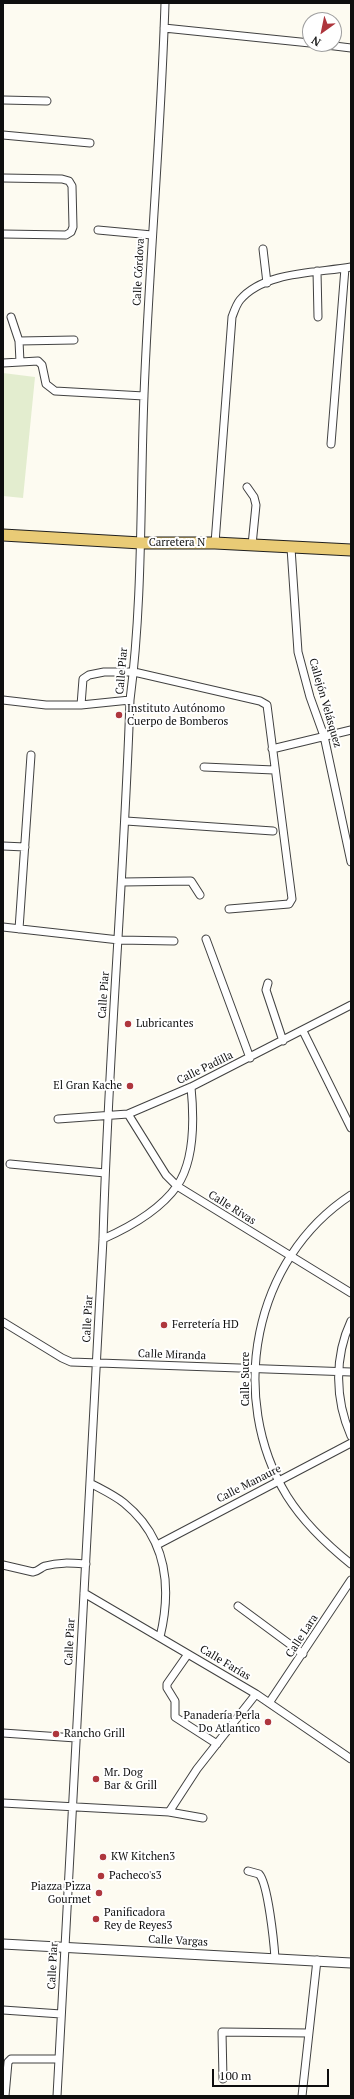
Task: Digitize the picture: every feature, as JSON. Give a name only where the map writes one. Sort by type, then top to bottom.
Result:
[{"type":"main road","name":"Carretera N","points":[[3,535],[141,543],[215,542],[291,548],[351,550]]},
{"type":"street","name":"Calle Córdova","points":[[141,543],[144,396],[165,3]]},
{"type":"street","points":[[164,28],[302,42]]},
{"type":"street","points":[[3,100],[47,101]]},
{"type":"street","points":[[3,135],[90,143]]},
{"type":"street","points":[[3,178],[62,179],[69,181],[72,186],[73,227],[72,232],[66,235],[3,234]]},
{"type":"street","points":[[98,230],[152,235]]},
{"type":"street","points":[[263,249],[267,283]]},
{"type":"street","points":[[215,542],[232,317],[240,300],[267,283],[288,275],[348,267],[331,444]]},
{"type":"street","points":[[317,271],[318,317]]},
{"type":"street","points":[[11,317],[19,340],[20,362]]},
{"type":"street","points":[[19,340],[74,340]]},
{"type":"street","points":[[3,362],[38,361],[42,364],[46,384],[55,391],[144,396]]},
{"type":"street","points":[[247,487],[254,497],[256,505],[252,545]]},
{"type":"street","name":"Calle Piar","points":[[57,2096],[103,1239],[107,1115],[126,821],[130,700],[134,672],[141,543]]},
{"type":"street","name":"Callejón Velásquez","points":[[291,548],[298,652],[310,697],[324,736],[351,862]]},
{"type":"street","points":[[81,705],[85,676],[104,672],[134,672],[260,701],[267,705],[274,770],[292,899],[289,904],[229,909]]},
{"type":"street","points":[[3,700],[46,706],[81,705],[130,700]]},
{"type":"street","points":[[272,749],[351,730]]},
{"type":"street","points":[[19,929],[31,755]]},
{"type":"street","points":[[204,767],[274,770]]},
{"type":"street","points":[[126,821],[273,831]]},
{"type":"street","points":[[3,846],[25,847]]},
{"type":"street","points":[[122,882],[191,881],[200,895]]},
{"type":"street","points":[[3,927],[119,940],[174,941]]},
{"type":"street","points":[[206,939],[250,1058]]},
{"type":"street","points":[[268,983],[266,990],[284,1041]]},
{"type":"street","name":"Calle Padilla","points":[[58,1119],[128,1114],[191,1087],[284,1041],[351,1005]]},
{"type":"street","points":[[303,1031],[351,1128]]},
{"type":"street","points":[[103,1239],[121,1231],[145,1216],[177,1186],[186,1163],[193,1126],[191,1087]]},
{"type":"street","name":"Calle Rivas","points":[[128,1114],[166,1175],[177,1186],[290,1257],[351,1293]]},
{"type":"street","points":[[10,1164],[105,1173]]},
{"type":"street","name":"Calle Sucre","points":[[351,1195],[322,1218],[290,1257],[276,1283],[265,1310],[258,1339],[254,1369],[255,1398],[259,1426],[267,1454],[279,1481],[307,1523],[330,1547],[351,1564]]},
{"type":"street","points":[[351,1321],[343,1341],[339,1372],[340,1400],[351,1436]]},
{"type":"street","name":"Calle Miranda","points":[[3,1322],[62,1358],[72,1362],[351,1372]]},
{"type":"street","name":"Calle Manaure","points":[[157,1545],[351,1444]]},
{"type":"street","points":[[90,1483],[124,1502],[134,1513],[157,1545],[165,1571],[167,1599],[160,1637]]},
{"type":"street","points":[[3,1565],[34,1572],[42,1567],[65,1562],[86,1564]]},
{"type":"street","name":"Calle Lara","points":[[269,1703],[351,1580]]},
{"type":"street","name":"Calle Farías","points":[[84,1593],[256,1694],[351,1759]]},
{"type":"street","points":[[238,1606],[303,1654]]},
{"type":"street","points":[[188,1654],[167,1684],[167,1688],[175,1701],[175,1717],[217,1744]]},
{"type":"street","points":[[169,1812],[217,1744],[256,1694]]},
{"type":"street","points":[[3,1733],[76,1738]]},
{"type":"street","points":[[3,1803],[169,1812],[203,1818]]},
{"type":"street","points":[[248,1870],[259,1874],[263,1881],[271,1923],[275,1958]]},
{"type":"street","name":"Calle Vargas","points":[[3,1944],[351,1962]]},
{"type":"street","points":[[302,2096],[317,1960]]},
{"type":"street","points":[[3,2010],[62,2014]]},
{"type":"street","points":[[224,2079],[222,2032],[309,2034]]},
{"type":"street","points":[[5,2096],[8,2062],[11,2059],[59,2059]]},
{"type":"green space","points":[[3,373],[35,377],[23,498],[3,496]]},
{"type":"place","name":"Instituto Autónomo Cuerpo de Bomberos","points":[[119,715]]},
{"type":"place","name":"Lubricantes","points":[[128,1024]]},
{"type":"place","name":"El Gran Kache","points":[[130,1086]]},
{"type":"place","name":"Ferretería HD","points":[[164,1325]]},
{"type":"place","name":"Panadería Perla Do Atlantico","points":[[268,1722]]},
{"type":"place","name":"Rancho Grill","points":[[56,1734]]},
{"type":"place","name":"Mr. Dog Bar & Grill","points":[[96,1779]]},
{"type":"place","name":"KW Kitchen3","points":[[103,1857]]},
{"type":"place","name":"Pacheco's3","points":[[101,1876]]},
{"type":"place","name":"Piazza Pizza Gourmet","points":[[99,1893]]},
{"type":"place","name":"Panificadora Rey de Reyes3","points":[[96,1919]]}]
